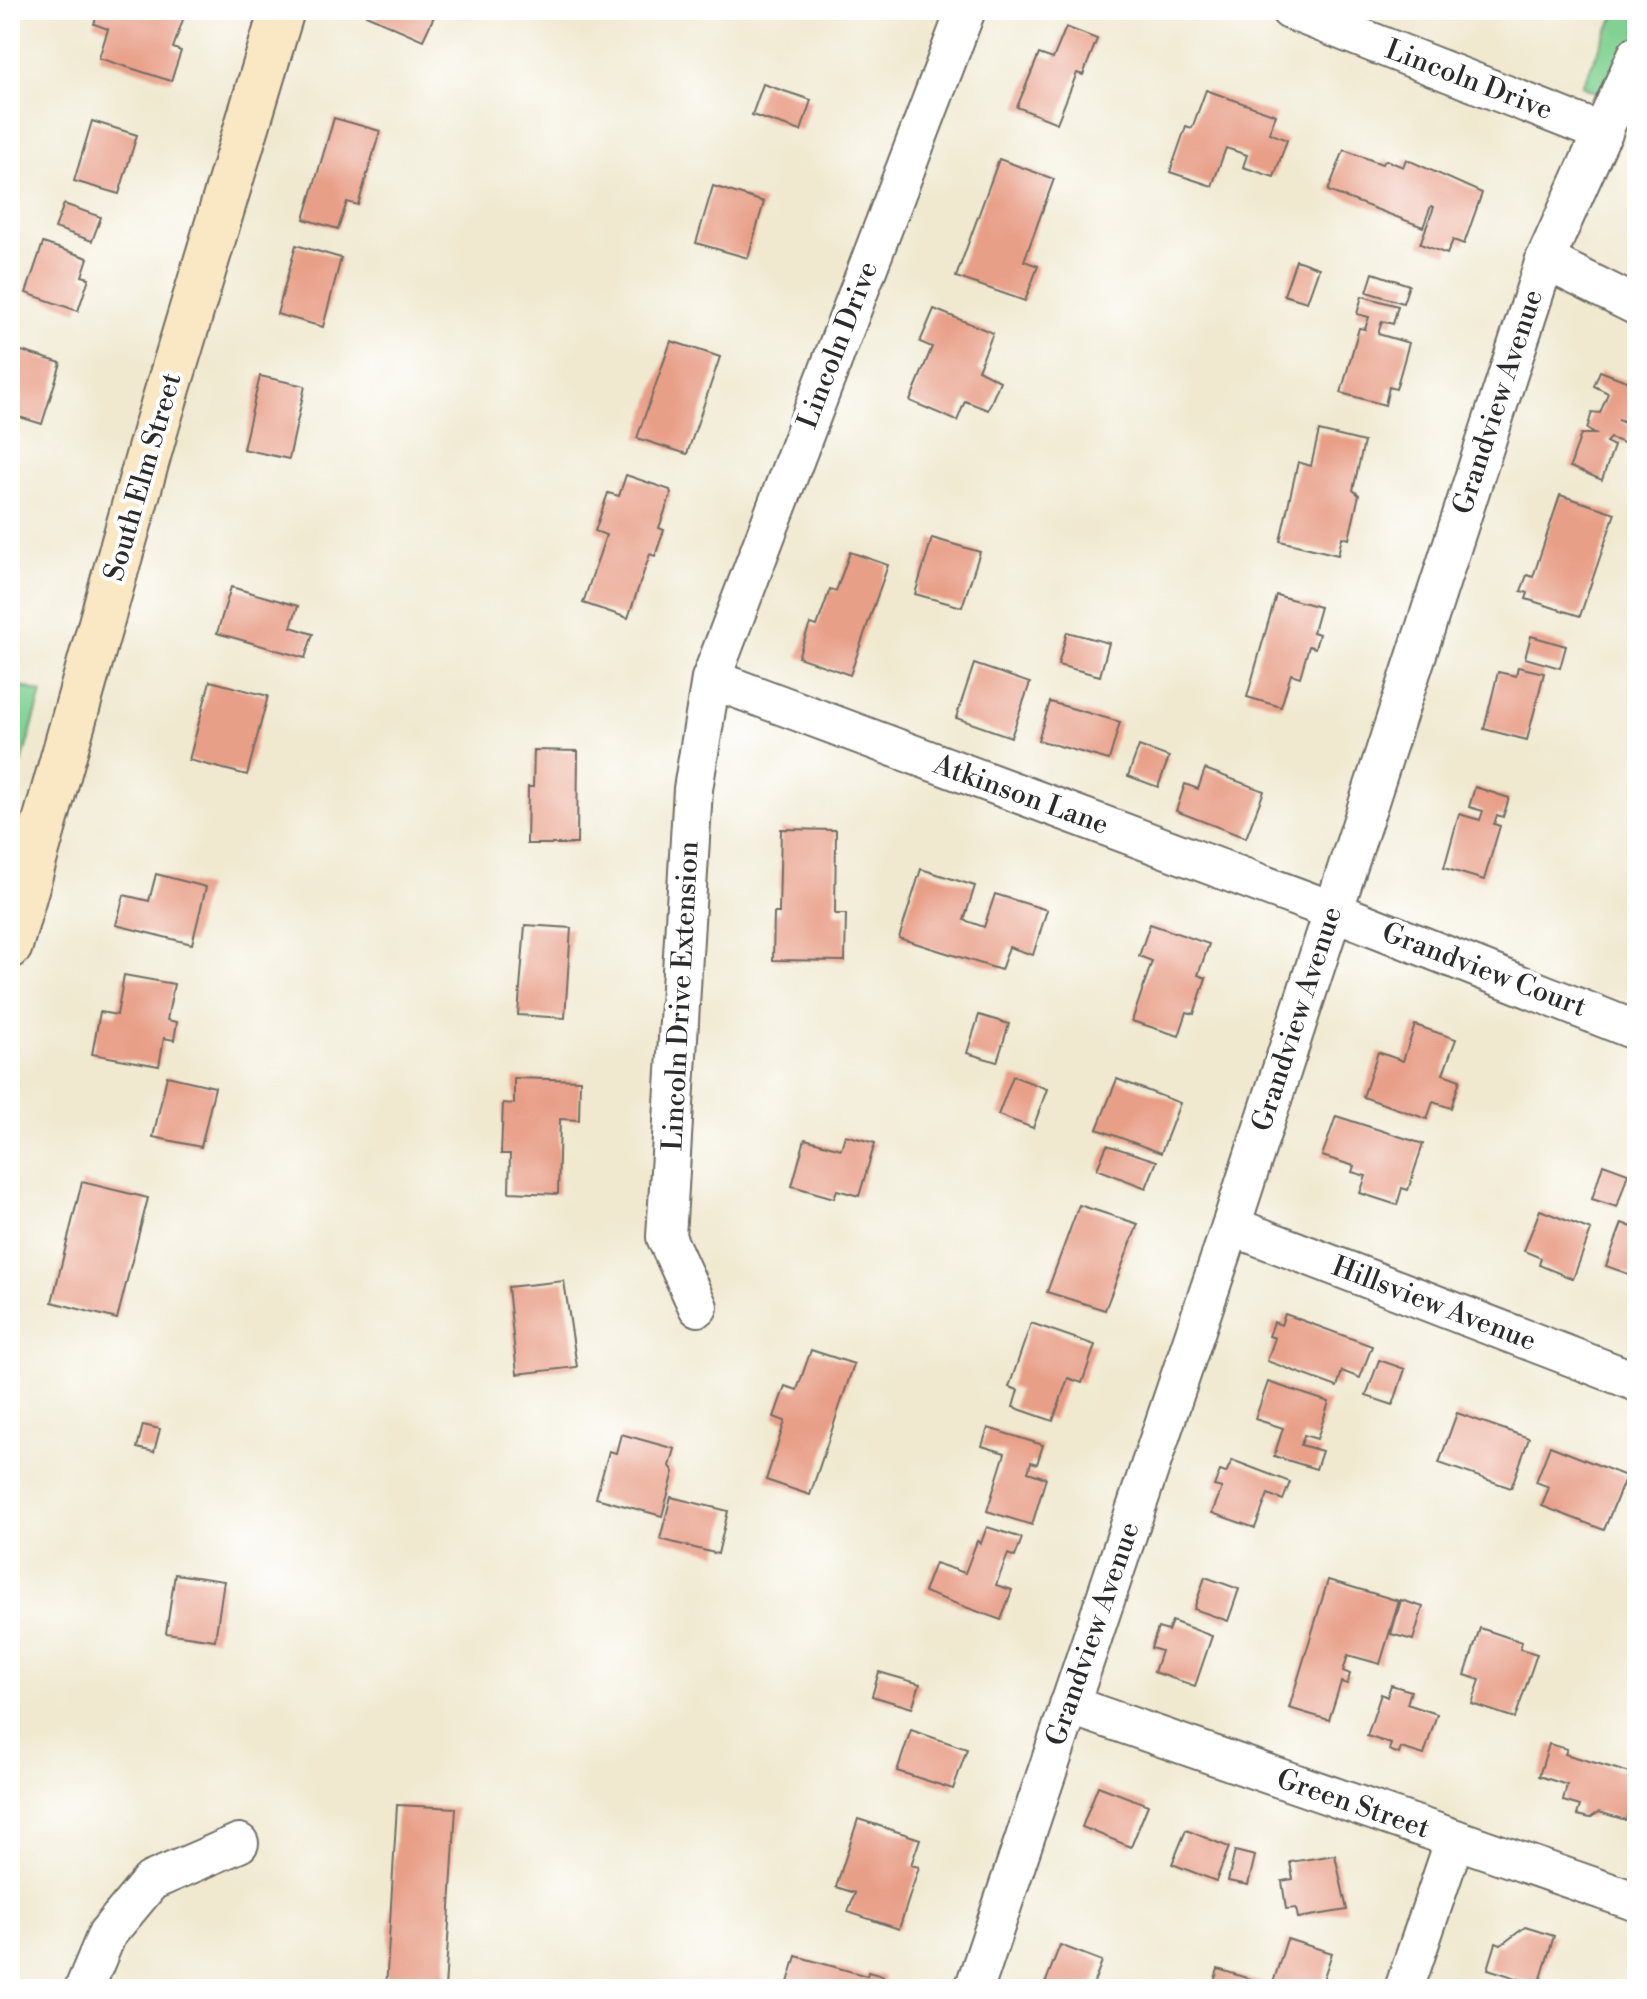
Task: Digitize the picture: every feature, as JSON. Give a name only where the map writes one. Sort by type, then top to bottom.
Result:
[{"type":"main road","name":"South Elm Street","points":[[10,946],[156,428],[282,10]]},
{"type":"street","name":"Lincoln Drive","points":[[711,679],[966,10]]},
{"type":"street","name":"Lincoln Drive","points":[[1290,10],[1603,133]]},
{"type":"street","name":"Grandview Avenue","points":[[974,1989],[1231,1226],[1331,910],[1545,260],[1637,55]]},
{"type":"street","points":[[1545,260],[1637,306]]},
{"type":"street","name":"Atkinson Lane","points":[[711,679],[1331,910]]},
{"type":"street","name":"Lincoln Drive Extension","points":[[698,1307],[666,1237],[693,789],[711,679]]},
{"type":"street","name":"Grandview Court","points":[[1331,910],[1637,1031]]},
{"type":"street","name":"Hillsview Avenue","points":[[1231,1226],[1637,1382]]},
{"type":"street","name":"Green Street","points":[[1069,1705],[1637,1902]]},
{"type":"street","points":[[1404,1989],[1455,1839]]},
{"type":"street","points":[[84,1989],[107,1934],[151,1881],[239,1843]]},
{"type":"green space","points":[[1617,10],[1637,10],[1637,112],[1582,86]]},
{"type":"green space","points":[[10,682],[42,693],[10,803]]},
{"type":"building","points":[[99,10],[171,10],[185,14],[173,48],[181,51],[171,81],[99,58],[108,29],[94,24]]},
{"type":"building","points":[[369,10],[437,10],[423,40],[366,15]]},
{"type":"building","points":[[1066,27],[1097,39],[1083,75],[1077,73],[1057,123],[1017,107],[1039,54],[1053,59]]},
{"type":"building","points":[[763,84],[811,100],[801,131],[752,115]]},
{"type":"building","points":[[1206,90],[1276,115],[1269,133],[1287,140],[1274,177],[1243,167],[1247,155],[1226,148],[1212,186],[1170,172],[1186,126],[1192,128]]},
{"type":"building","points":[[334,118],[380,131],[358,205],[347,202],[338,229],[304,219]]},
{"type":"building","points":[[92,121],[137,135],[119,194],[74,181]]},
{"type":"building","points":[[1344,150],[1382,164],[1386,160],[1403,167],[1406,159],[1482,193],[1464,244],[1453,240],[1447,254],[1420,244],[1434,207],[1431,206],[1423,227],[1328,191]]},
{"type":"building","points":[[999,159],[1054,179],[1024,261],[1038,266],[1025,301],[956,277]]},
{"type":"building","points":[[713,186],[764,202],[748,258],[696,243]]},
{"type":"building","points":[[64,204],[101,217],[92,241],[55,228]]},
{"type":"building","points":[[43,243],[88,258],[82,276],[89,278],[78,311],[26,293]]},
{"type":"building","points":[[296,245],[341,258],[323,327],[277,314]]},
{"type":"building","points":[[1296,260],[1319,268],[1307,302],[1284,295]]},
{"type":"building","points":[[1373,273],[1409,285],[1403,303],[1367,292]]},
{"type":"building","points":[[1362,296],[1398,306],[1393,324],[1382,321],[1378,334],[1409,343],[1396,389],[1389,387],[1385,405],[1341,393],[1359,328],[1365,329],[1369,317],[1357,314]]},
{"type":"building","points":[[934,309],[993,333],[978,370],[1000,381],[988,410],[965,401],[957,421],[910,401],[932,347],[920,342]]},
{"type":"building","points":[[671,341],[720,357],[687,454],[637,438]]},
{"type":"building","points":[[15,349],[61,363],[42,424],[10,414],[10,366]]},
{"type":"building","points":[[1600,371],[1637,385],[1637,410],[1629,421],[1618,420],[1631,426],[1626,444],[1610,438],[1606,442],[1614,446],[1602,480],[1570,467],[1581,434],[1595,434],[1587,429],[1592,412],[1600,413],[1608,393],[1594,386]]},
{"type":"building","points":[[260,376],[305,386],[289,459],[243,449]]},
{"type":"building","points":[[1319,431],[1364,442],[1353,490],[1359,495],[1349,539],[1342,537],[1338,555],[1280,541],[1298,462],[1311,466]]},
{"type":"building","points":[[626,475],[670,490],[671,494],[659,528],[664,530],[655,556],[650,554],[628,618],[583,603],[606,535],[595,531],[608,493],[619,496]]},
{"type":"building","points":[[1560,495],[1615,513],[1580,616],[1526,599],[1528,593],[1521,591],[1527,575],[1533,577]]},
{"type":"building","points":[[10,498],[16,499],[11,517],[10,516]]},
{"type":"building","points":[[932,538],[980,552],[962,607],[915,594]]},
{"type":"building","points":[[850,552],[888,565],[850,675],[798,657],[810,624],[817,626],[830,589],[836,591]]},
{"type":"building","points":[[231,587],[298,606],[291,627],[313,634],[305,658],[217,633]]},
{"type":"building","points":[[1276,595],[1320,607],[1313,632],[1319,634],[1315,648],[1309,646],[1300,677],[1291,674],[1281,707],[1247,697]]},
{"type":"building","points":[[1067,632],[1109,643],[1100,676],[1058,665]]},
{"type":"building","points":[[1531,636],[1566,646],[1560,668],[1525,658]]},
{"type":"building","points":[[974,664],[1030,683],[1011,737],[956,718]]},
{"type":"building","points":[[1518,667],[1544,673],[1527,740],[1484,729],[1498,672],[1516,676]]},
{"type":"building","points":[[210,681],[268,696],[247,775],[189,760]]},
{"type":"building","points":[[1050,702],[1120,722],[1109,760],[1038,740]]},
{"type":"building","points":[[1139,746],[1169,757],[1158,787],[1128,776]]},
{"type":"building","points":[[534,750],[578,751],[577,844],[527,844],[528,787],[533,787]]},
{"type":"building","points":[[1205,769],[1264,791],[1246,838],[1176,811],[1185,784],[1198,789]]},
{"type":"building","points":[[1475,787],[1509,798],[1503,817],[1497,815],[1494,824],[1500,826],[1484,880],[1444,868],[1459,814],[1480,820],[1483,811],[1469,807]]},
{"type":"building","points":[[781,829],[836,830],[835,914],[846,914],[845,961],[773,960],[774,913],[779,913]]},
{"type":"building","points":[[921,869],[975,886],[964,920],[984,927],[995,894],[1047,910],[1033,955],[1009,947],[1001,970],[899,938]]},
{"type":"building","points":[[156,874],[206,887],[192,944],[116,925],[124,895],[149,901]]},
{"type":"building","points":[[1150,924],[1209,944],[1198,975],[1206,978],[1194,1014],[1187,1012],[1179,1036],[1132,1021],[1152,961],[1139,956]]},
{"type":"building","points":[[525,925],[571,928],[565,1018],[518,1015]]},
{"type":"building","points":[[124,975],[174,984],[167,1020],[177,1022],[174,1040],[164,1038],[159,1066],[92,1054],[100,1012],[117,1015]]},
{"type":"building","points":[[979,1015],[1009,1024],[997,1062],[967,1053]]},
{"type":"building","points":[[1415,1025],[1456,1039],[1443,1074],[1460,1080],[1451,1108],[1433,1102],[1427,1119],[1363,1097],[1378,1052],[1403,1061]]},
{"type":"building","points":[[167,1076],[215,1087],[201,1147],[153,1137]]},
{"type":"building","points":[[1013,1076],[1047,1089],[1033,1128],[998,1115]]},
{"type":"building","points":[[514,1078],[580,1080],[579,1120],[560,1119],[558,1194],[509,1192],[510,1154],[501,1154],[503,1103],[514,1104]]},
{"type":"building","points":[[1117,1079],[1180,1103],[1161,1153],[1097,1129]]},
{"type":"building","points":[[1336,1116],[1423,1144],[1408,1190],[1402,1188],[1397,1205],[1360,1193],[1366,1176],[1352,1172],[1354,1166],[1322,1156]]},
{"type":"building","points":[[845,1135],[875,1143],[859,1196],[837,1190],[834,1198],[792,1186],[805,1139],[841,1149]]},
{"type":"building","points":[[1107,1145],[1157,1161],[1146,1188],[1097,1169]]},
{"type":"building","points":[[1603,1164],[1628,1173],[1617,1207],[1592,1199]]},
{"type":"building","points":[[82,1182],[148,1198],[117,1319],[52,1302]]},
{"type":"building","points":[[1079,1205],[1138,1224],[1105,1310],[1047,1292]]},
{"type":"building","points":[[1540,1210],[1591,1230],[1573,1279],[1539,1265],[1541,1258],[1524,1251]]},
{"type":"building","points":[[1622,1223],[1637,1229],[1637,1277],[1606,1266]]},
{"type":"building","points":[[564,1281],[577,1367],[517,1374],[508,1287]]},
{"type":"building","points":[[1285,1314],[1372,1346],[1360,1378],[1342,1371],[1337,1387],[1267,1361],[1275,1338],[1269,1336],[1274,1322],[1281,1325]]},
{"type":"building","points":[[1031,1323],[1095,1345],[1082,1383],[1068,1378],[1053,1421],[1013,1407],[1018,1390],[1009,1387]]},
{"type":"building","points":[[811,1350],[854,1364],[810,1495],[766,1480],[785,1421],[774,1417],[785,1386],[797,1390]]},
{"type":"building","points":[[1379,1360],[1405,1369],[1393,1405],[1366,1396]]},
{"type":"building","points":[[1268,1382],[1329,1402],[1317,1439],[1304,1435],[1301,1445],[1322,1451],[1316,1469],[1274,1456],[1283,1428],[1255,1419]]},
{"type":"building","points":[[1457,1413],[1529,1438],[1511,1488],[1439,1463]]},
{"type":"building","points":[[143,1425],[160,1429],[154,1452],[137,1448]]},
{"type":"building","points":[[988,1428],[1043,1445],[1037,1464],[1031,1462],[1028,1472],[1046,1478],[1032,1525],[987,1511],[1005,1453],[982,1446]]},
{"type":"building","points":[[621,1434],[675,1449],[670,1466],[674,1472],[662,1516],[596,1498],[609,1451],[616,1453]]},
{"type":"building","points":[[1550,1446],[1626,1476],[1604,1530],[1542,1506],[1549,1487],[1536,1482]]},
{"type":"building","points":[[1232,1460],[1290,1482],[1283,1500],[1268,1494],[1255,1528],[1212,1513],[1222,1488],[1214,1486],[1220,1471],[1226,1473]]},
{"type":"building","points":[[671,1497],[728,1511],[718,1554],[660,1539]]},
{"type":"building","points":[[987,1527],[1022,1538],[1015,1557],[1008,1554],[996,1585],[1012,1590],[1001,1620],[924,1592],[935,1563],[965,1573],[977,1541],[981,1543]]},
{"type":"building","points":[[175,1574],[224,1581],[215,1640],[166,1633]]},
{"type":"building","points":[[1205,1577],[1239,1589],[1228,1621],[1194,1609]]},
{"type":"building","points":[[1328,1580],[1399,1601],[1380,1664],[1348,1655],[1343,1671],[1350,1674],[1347,1684],[1341,1682],[1329,1720],[1289,1708]]},
{"type":"building","points":[[1401,1600],[1423,1607],[1413,1640],[1391,1634]]},
{"type":"building","points":[[1172,1621],[1212,1636],[1195,1686],[1154,1672],[1161,1651],[1151,1648],[1158,1628],[1168,1631]]},
{"type":"building","points":[[1480,1628],[1522,1642],[1520,1649],[1537,1654],[1515,1718],[1472,1704],[1480,1680],[1465,1675]]},
{"type":"building","points":[[879,1672],[920,1684],[912,1708],[872,1696]]},
{"type":"building","points":[[1391,1685],[1411,1691],[1407,1704],[1437,1714],[1424,1755],[1401,1748],[1399,1754],[1389,1750],[1391,1744],[1367,1736],[1381,1694],[1387,1697]]},
{"type":"building","points":[[911,1730],[967,1749],[953,1789],[897,1771]]},
{"type":"building","points":[[1549,1744],[1567,1749],[1565,1754],[1637,1775],[1626,1820],[1599,1812],[1590,1818],[1577,1815],[1580,1806],[1563,1801],[1567,1785],[1539,1776]]},
{"type":"building","points":[[1098,1786],[1148,1805],[1131,1847],[1082,1827]]},
{"type":"building","points":[[397,1805],[456,1808],[445,1989],[386,1989]]},
{"type":"building","points":[[858,1819],[920,1839],[911,1865],[919,1867],[899,1929],[848,1912],[855,1893],[836,1887]]},
{"type":"building","points":[[1186,1830],[1229,1847],[1216,1881],[1172,1864]]},
{"type":"building","points":[[1235,1851],[1255,1856],[1248,1885],[1228,1881]]},
{"type":"building","points":[[1335,1855],[1347,1910],[1298,1918],[1296,1908],[1286,1909],[1282,1881],[1293,1879],[1290,1862]]},
{"type":"building","points":[[1525,1927],[1554,1936],[1539,1985],[1488,1969],[1496,1943],[1501,1945]]},
{"type":"building","points":[[1287,1939],[1332,1953],[1320,1989],[1212,1989],[1218,1969],[1272,1986]]},
{"type":"building","points":[[1060,1945],[1102,1961],[1093,1985],[1102,1989],[1043,1989]]},
{"type":"building","points":[[796,1956],[867,1976],[868,1972],[883,1976],[886,1989],[786,1989]]},
{"type":"building","points":[[1636,1968],[1637,1989],[1630,1989]]}]
